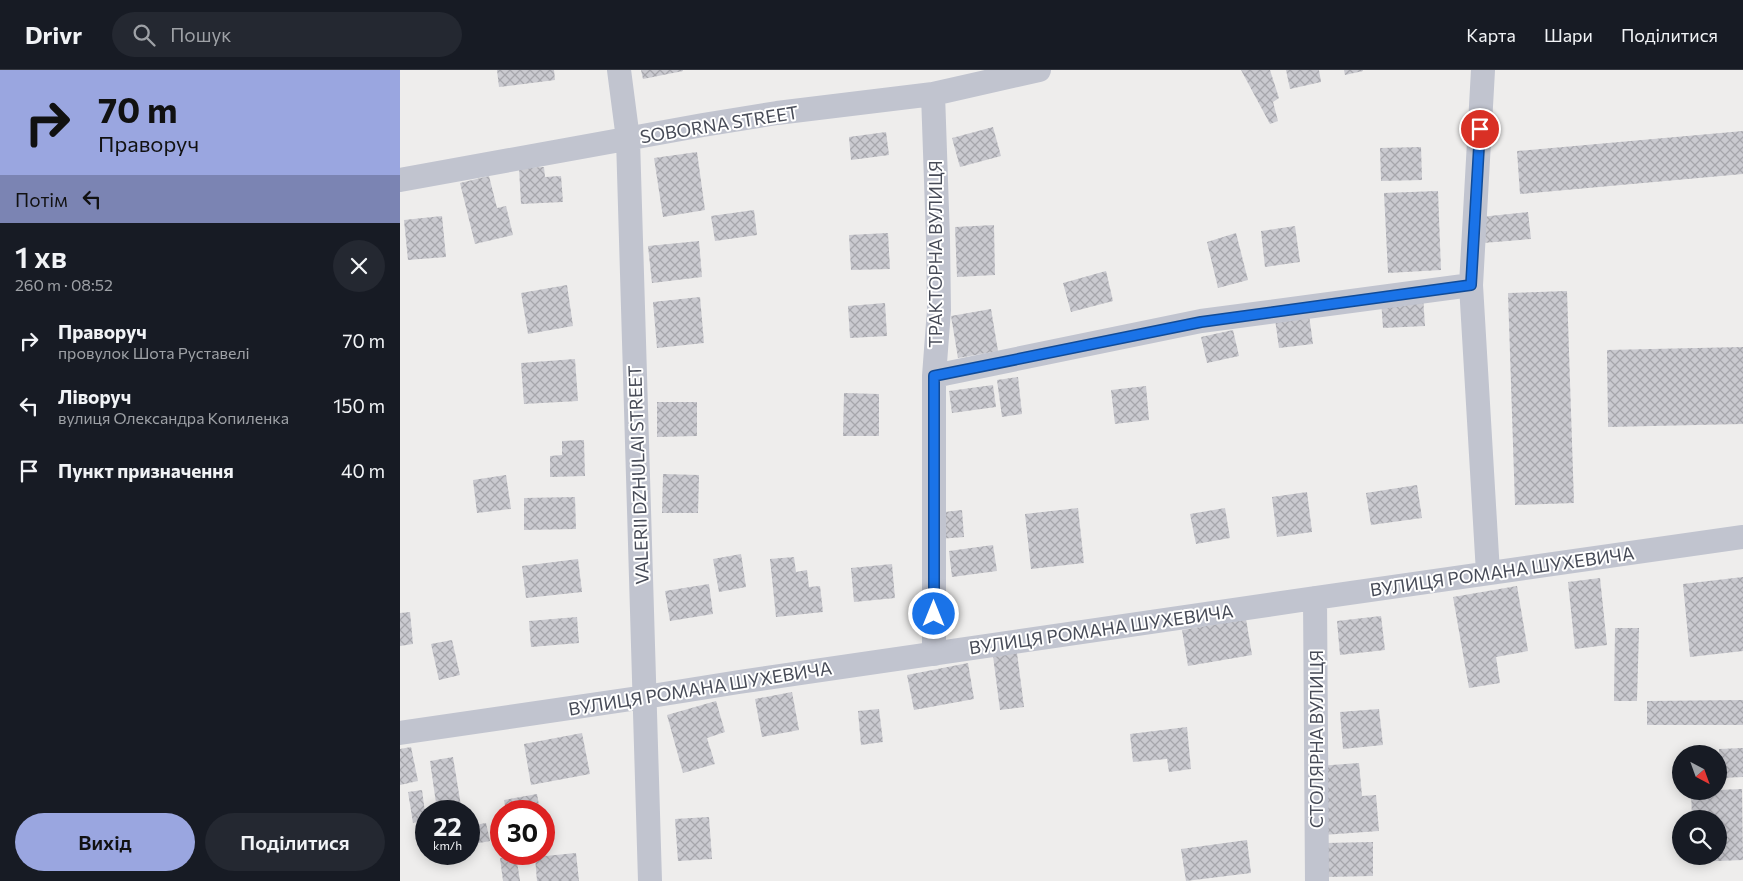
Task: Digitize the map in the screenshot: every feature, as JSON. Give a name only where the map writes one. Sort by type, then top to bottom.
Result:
[{"type":"street","name":"VALERII DZHULAI STREET","points":[[619,70],[628,139],[650,881]]},
{"type":"street","name":"SOBORNA STREET","points":[[400,180],[777,113],[933,94],[989,75],[1039,70]]},
{"type":"street","points":[[1483,70],[1471,285],[1488,573]]},
{"type":"street","name":"ТРАКТОРНА ВУЛИЦЯ","points":[[933,94],[939,301],[934,376],[934,654]]},
{"type":"street","points":[[934,376],[1201,322],[1471,285]]},
{"type":"street","name":"ВУЛИЦЯ РОМАНА ШУХЕВИЧА","points":[[400,733],[1314,598],[1743,537]]},
{"type":"street","name":"СТОЛЯРНА ВУЛИЦЯ","points":[[1314,598],[1317,881]]},
{"type":"building","points":[[497,70],[554,70],[555,80],[499,87]]},
{"type":"building","points":[[641,70],[683,70],[683,71],[643,79]]},
{"type":"building","points":[[1241,70],[1270,70],[1279,98],[1273,102],[1278,121],[1270,124]]},
{"type":"building","points":[[1286,70],[1319,70],[1321,82],[1290,89]]},
{"type":"building","points":[[1344,70],[1363,70],[1363,71],[1345,75]]},
{"type":"building","points":[[993,127],[1001,156],[960,167],[952,138]]},
{"type":"building","points":[[1743,131],[1743,174],[1520,194],[1517,151]]},
{"type":"building","points":[[886,132],[889,155],[851,160],[849,137]]},
{"type":"building","points":[[1421,147],[1422,180],[1381,181],[1380,148]]},
{"type":"building","points":[[697,152],[705,210],[663,217],[654,158]]},
{"type":"building","points":[[544,167],[545,177],[561,176],[563,202],[521,204],[519,168]]},
{"type":"building","points":[[489,176],[497,208],[506,206],[513,235],[475,244],[460,183]]},
{"type":"building","points":[[1438,191],[1441,270],[1388,273],[1384,193]]},
{"type":"building","points":[[754,210],[757,235],[715,241],[711,216]]},
{"type":"building","points":[[1528,212],[1531,239],[1483,243],[1480,217]]},
{"type":"building","points":[[442,216],[446,257],[408,260],[404,220]]},
{"type":"building","points":[[994,225],[995,275],[957,277],[955,227]]},
{"type":"building","points":[[1295,226],[1300,262],[1265,267],[1261,231]]},
{"type":"building","points":[[888,233],[890,269],[851,270],[849,235]]},
{"type":"building","points":[[1236,233],[1248,280],[1218,288],[1207,242]]},
{"type":"building","points":[[699,241],[702,277],[652,283],[648,246]]},
{"type":"building","points":[[1106,271],[1113,301],[1071,312],[1063,283]]},
{"type":"building","points":[[567,285],[573,326],[528,334],[521,293]]},
{"type":"building","points":[[1567,291],[1574,503],[1515,505],[1508,293]]},
{"type":"building","points":[[1423,296],[1425,326],[1383,328],[1381,299]]},
{"type":"building","points":[[700,297],[704,343],[657,348],[653,302]]},
{"type":"building","points":[[885,303],[887,336],[850,338],[848,306]]},
{"type":"building","points":[[991,309],[998,351],[958,358],[951,316]]},
{"type":"building","points":[[1309,315],[1313,344],[1279,348],[1275,319]]},
{"type":"building","points":[[1233,330],[1239,356],[1207,363],[1201,337]]},
{"type":"building","points":[[1743,347],[1743,424],[1608,427],[1607,350]]},
{"type":"building","points":[[575,359],[578,401],[524,404],[521,363]]},
{"type":"building","points":[[1018,377],[1022,414],[1002,417],[997,380]]},
{"type":"building","points":[[993,385],[996,407],[952,413],[949,391]]},
{"type":"building","points":[[1146,386],[1149,420],[1115,424],[1111,390]]},
{"type":"building","points":[[844,393],[879,394],[879,436],[843,436]]},
{"type":"building","points":[[657,402],[697,402],[697,436],[657,437]]},
{"type":"building","points":[[584,440],[585,476],[550,477],[550,456],[562,455],[562,441]]},
{"type":"building","points":[[663,474],[699,475],[698,513],[662,513]]},
{"type":"building","points":[[506,475],[511,509],[477,513],[473,480]]},
{"type":"building","points":[[1417,485],[1422,518],[1371,525],[1366,493]]},
{"type":"building","points":[[1307,492],[1312,532],[1277,537],[1272,497]]},
{"type":"building","points":[[575,497],[576,529],[524,530],[524,498]]},
{"type":"building","points":[[1078,508],[1084,563],[1031,569],[1025,514]]},
{"type":"building","points":[[1225,508],[1230,538],[1196,544],[1190,514]]},
{"type":"building","points":[[962,510],[964,537],[939,539],[936,513]]},
{"type":"building","points":[[993,545],[997,571],[952,577],[949,551]]},
{"type":"building","points":[[741,554],[746,587],[719,592],[713,559]]},
{"type":"building","points":[[794,557],[796,572],[807,570],[809,587],[820,586],[823,612],[776,617],[770,559]]},
{"type":"building","points":[[578,559],[582,592],[526,598],[522,566]]},
{"type":"building","points":[[892,564],[895,598],[854,602],[851,568]]},
{"type":"building","points":[[1743,577],[1743,651],[1690,657],[1683,584]]},
{"type":"building","points":[[1600,578],[1607,645],[1575,649],[1568,582]]},
{"type":"building","points":[[709,584],[713,614],[670,621],[665,591]]},
{"type":"building","points":[[1517,586],[1528,651],[1496,657],[1500,683],[1469,688],[1453,597]]},
{"type":"building","points":[[410,612],[413,644],[400,646],[400,613]]},
{"type":"building","points":[[1381,616],[1385,650],[1340,655],[1337,621]]},
{"type":"building","points":[[577,617],[579,643],[531,647],[529,621]]},
{"type":"building","points":[[1246,619],[1252,655],[1188,666],[1182,630]]},
{"type":"building","points":[[1615,628],[1639,628],[1637,701],[1614,701]]},
{"type":"building","points":[[452,640],[460,675],[439,680],[431,644]]},
{"type":"building","points":[[1017,653],[1024,707],[1000,710],[993,656]]},
{"type":"building","points":[[968,663],[974,699],[914,710],[907,675]]},
{"type":"building","points":[[792,692],[799,730],[762,737],[755,699]]},
{"type":"building","points":[[1743,700],[1743,725],[1647,725],[1647,701]]},
{"type":"building","points":[[716,701],[725,732],[707,738],[715,764],[683,773],[667,715]]},
{"type":"building","points":[[879,709],[883,742],[861,745],[858,711]]},
{"type":"building","points":[[1379,709],[1383,745],[1343,749],[1340,712]]},
{"type":"building","points":[[1187,727],[1191,769],[1169,772],[1167,759],[1133,762],[1130,734]]},
{"type":"building","points":[[582,733],[590,774],[531,785],[524,744]]},
{"type":"building","points":[[411,747],[418,781],[400,785],[400,749]]},
{"type":"building","points":[[1743,748],[1743,777],[1728,778],[1728,749]]},
{"type":"building","points":[[453,757],[460,800],[436,800],[430,761]]},
{"type":"building","points":[[1359,763],[1362,796],[1376,795],[1379,831],[1323,835],[1318,766]]},
{"type":"building","points":[[1742,789],[1743,860],[1727,861],[1727,810],[1692,810],[1691,800],[1728,800],[1728,790]]},
{"type":"building","points":[[422,790],[423,800],[415,800],[415,823],[413,823],[408,792]]},
{"type":"building","points":[[537,794],[538,800],[504,800]]},
{"type":"building","points":[[709,817],[712,859],[678,861],[675,819]]},
{"type":"building","points":[[486,823],[490,841],[480,843],[480,824]]},
{"type":"building","points":[[1247,840],[1251,873],[1186,881],[1181,849]]},
{"type":"building","points":[[1373,842],[1373,876],[1325,877],[1325,843]]},
{"type":"building","points":[[576,853],[579,881],[537,881],[536,865],[555,865],[555,855]]},
{"type":"building","points":[[501,865],[518,865],[520,881],[503,881]]},
{"type":"route","points":[[934,614],[934,376],[1201,322],[1471,285],[1480,129]]}]
